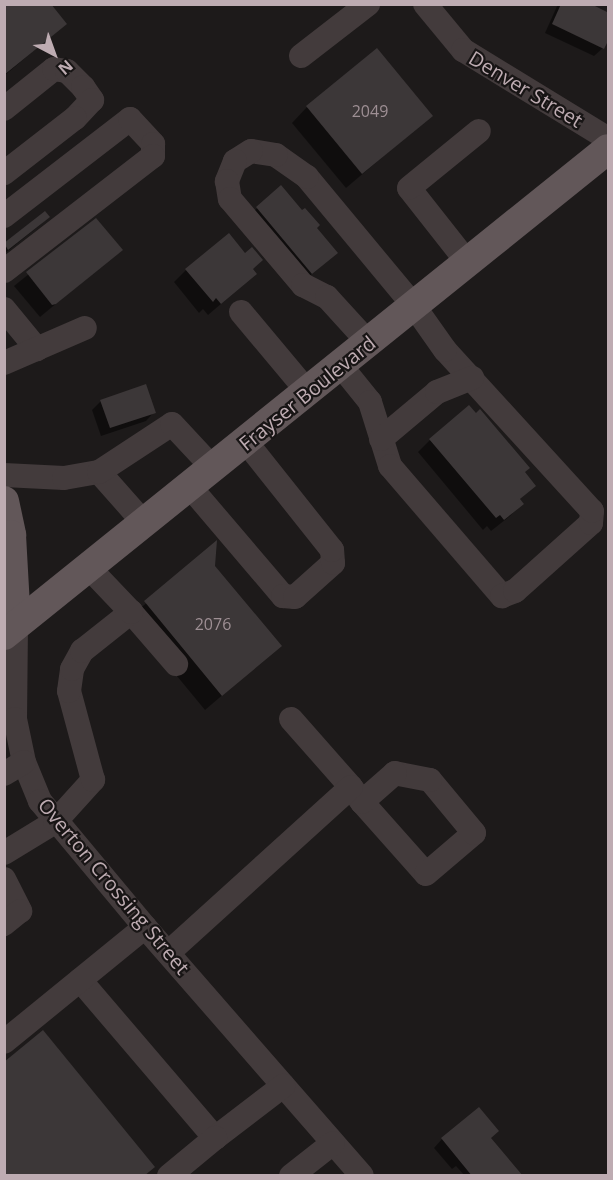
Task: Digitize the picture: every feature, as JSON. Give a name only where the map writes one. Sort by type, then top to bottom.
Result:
[{"type":"main road","name":"Frayser Boulevard","points":[[10,630],[90,569],[609,150]]},
{"type":"main road","name":"Overton Crossing Street","points":[[4,501],[11,535],[10,630]]},
{"type":"street","points":[[301,56],[368,4]]},
{"type":"street","name":"Denver Street","points":[[425,4],[463,50],[609,139]]},
{"type":"street","points":[[4,109],[54,69],[67,71],[92,100],[75,118],[4,173]]},
{"type":"street","points":[[4,216],[130,118],[153,144],[153,156],[4,271]]},
{"type":"street","points":[[468,263],[409,188],[479,131]]},
{"type":"street","points":[[340,366],[370,402],[390,466],[501,596],[515,591],[591,524],[592,510],[445,350],[414,306],[307,177],[276,155],[251,151],[235,161],[228,181],[230,199],[303,285],[327,297],[369,343]]},
{"type":"street","points":[[4,309],[37,349]]},
{"type":"street","points":[[242,312],[308,392]]},
{"type":"street","points":[[4,363],[85,328]]},
{"type":"street","points":[[381,439],[437,392],[472,378]]},
{"type":"street","points":[[4,475],[64,478],[99,472],[172,424],[214,469]]},
{"type":"street","points":[[191,488],[283,596],[295,597],[333,563],[332,550],[247,443]]},
{"type":"street","points":[[99,472],[145,524]]},
{"type":"street","points":[[90,569],[176,664]]},
{"type":"street","points":[[4,853],[55,822],[93,780],[69,691],[72,669],[82,651],[131,612]]},
{"type":"street","name":"Overton Crossing Street","points":[[10,630],[15,719],[14,768],[55,822],[362,1176]]},
{"type":"street","points":[[168,953],[356,794],[395,773],[430,780],[474,833],[426,874],[356,794],[291,719]]},
{"type":"street","points":[[4,879],[20,911],[4,924]]},
{"type":"street","points":[[4,1042],[145,927]]},
{"type":"street","points":[[80,980],[215,1138]]},
{"type":"street","points":[[169,1176],[283,1086]]},
{"type":"street","points":[[291,1176],[333,1143]]},
{"type":"building","points":[[4,4],[51,4],[67,24],[4,75]]},
{"type":"building","points":[[561,4],[591,4],[609,13],[609,39],[604,49],[552,24]]},
{"type":"building","points":[[377,48],[433,116],[362,174],[306,106]]},
{"type":"building","points":[[281,185],[302,210],[305,208],[320,225],[317,228],[338,253],[312,274],[256,207]]},
{"type":"building","points":[[45,211],[50,217],[8,250],[4,243]]},
{"type":"building","points":[[96,218],[123,250],[52,305],[26,272]]},
{"type":"building","points":[[229,233],[245,253],[252,247],[263,260],[253,269],[257,274],[221,304],[216,298],[213,302],[185,269]]},
{"type":"building","points":[[146,384],[156,413],[110,428],[100,400]]},
{"type":"building","points":[[469,405],[476,413],[480,409],[530,468],[525,472],[536,486],[520,499],[524,504],[504,520],[500,515],[496,518],[429,439]]},
{"type":"building","points":[[217,540],[215,566],[282,646],[222,696],[144,601]]},
{"type":"building","points":[[43,1030],[155,1167],[144,1176],[4,1176],[4,1062]]},
{"type":"building","points":[[479,1107],[499,1131],[491,1138],[523,1176],[472,1176],[441,1138]]}]
